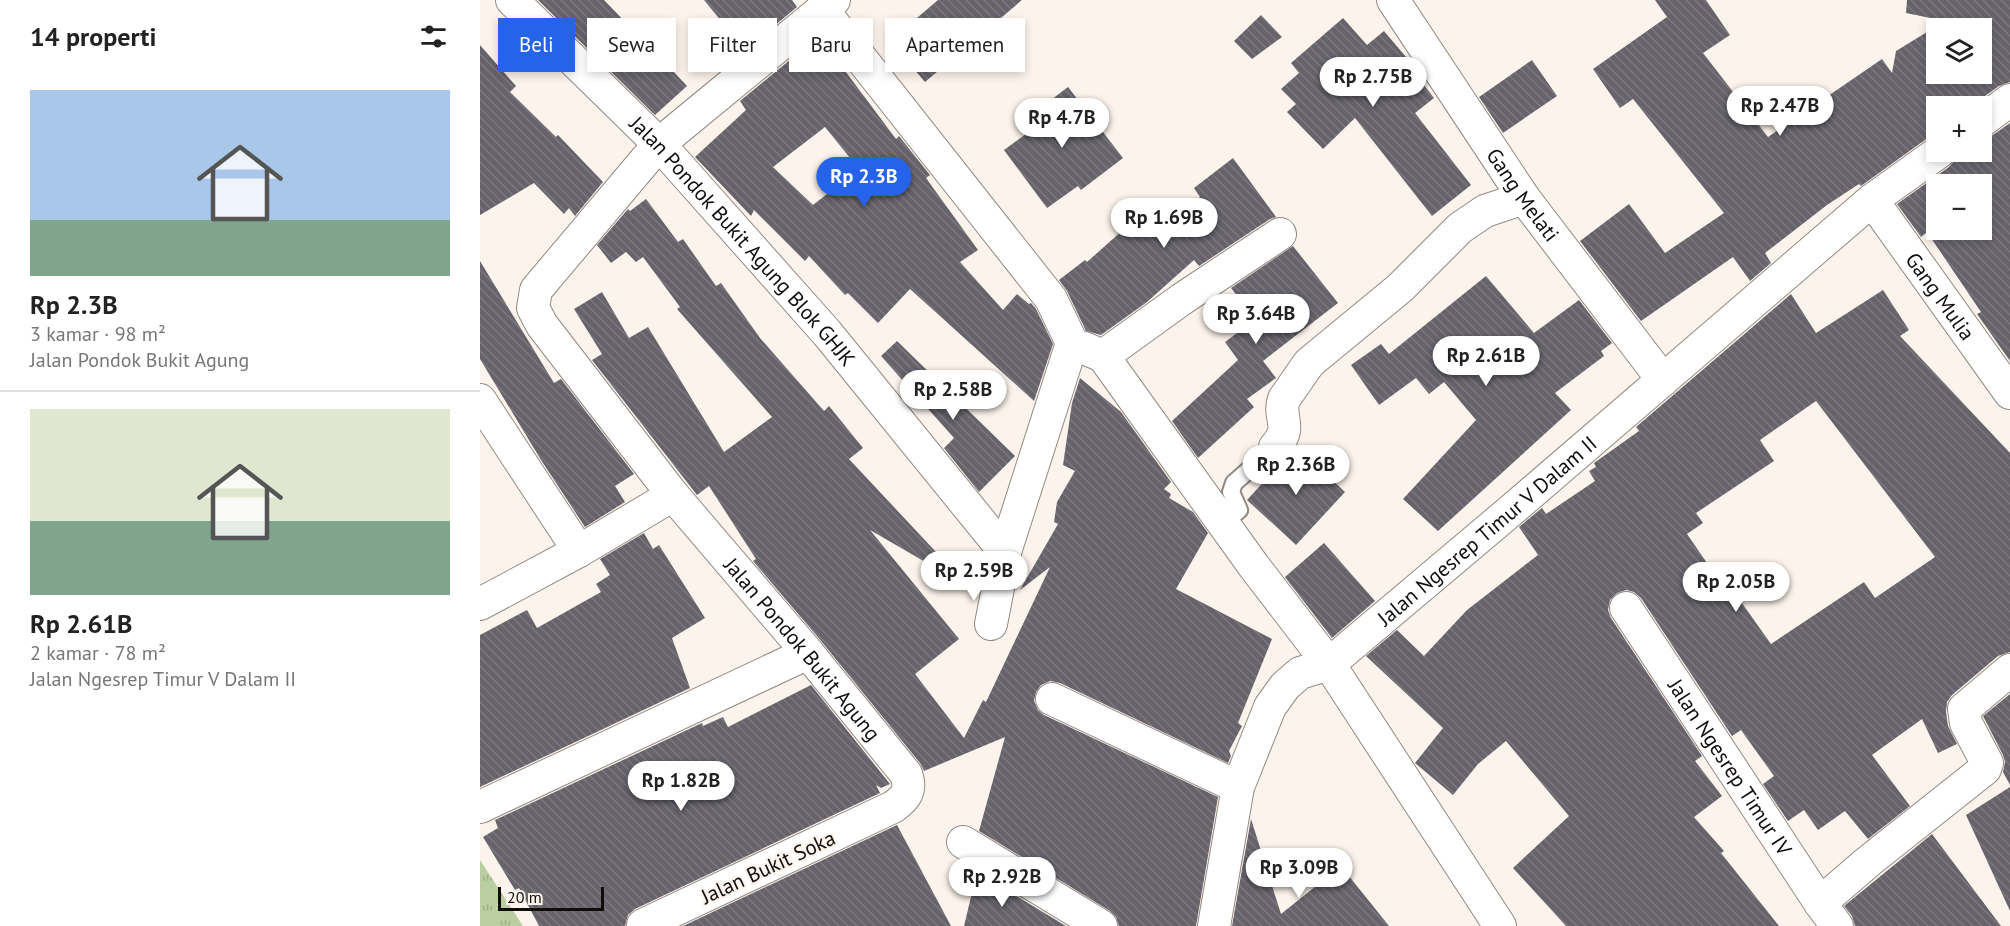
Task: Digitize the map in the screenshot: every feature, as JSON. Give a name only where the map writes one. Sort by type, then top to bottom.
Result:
[{"type":"street","name":"Jalan Pondok Bukit Agung Blok GHJK","points":[[512,0],[659,144],[827,333],[1005,552]]},
{"type":"street","name":"Gang Melati","points":[[1393,0],[1524,198],[1663,380]]},
{"type":"street","name":"Jalan Pondok Bukit Agung","points":[[893,807],[902,801],[908,792],[909,783],[906,774],[808,653],[673,495],[542,325],[533,308],[536,290],[659,144],[828,4],[1051,299],[1072,343]]},
{"type":"street","points":[[1992,114],[2010,100]]},
{"type":"street","name":"Jalan Ngesrep Timur V Dalam II","points":[[1329,664],[1872,200],[1926,162]]},
{"type":"street","points":[[1275,447],[1283,439],[1285,429],[1282,405],[1284,399],[1309,363],[1400,288],[1460,228],[1485,211],[1524,198]]},
{"type":"street","name":"Gang Mulia","points":[[1872,200],[2010,393]]},
{"type":"street","points":[[1103,356],[1182,299],[1280,234]]},
{"type":"street","points":[[991,624],[1005,552],[1072,343],[1103,356],[1253,565],[1329,664],[1500,926]]},
{"type":"street","points":[[480,400],[579,551]]},
{"type":"street","points":[[480,604],[579,551],[673,495]]},
{"type":"street","name":"Jalan Ngesrep Timur IV","points":[[1626,608],[1828,914]]},
{"type":"street","points":[[480,807],[808,653]]},
{"type":"street","points":[[1214,926],[1238,787],[1270,708],[1284,686],[1300,673],[1329,664]]},
{"type":"street","points":[[1828,914],[1869,861],[1985,769],[1987,763],[1966,723],[1964,709],[2010,670]]},
{"type":"street","points":[[1052,699],[1238,787]]},
{"type":"street","name":"Jalan Bukit Soka","points":[[643,925],[893,807]]},
{"type":"street","points":[[963,842],[1101,926]]},
{"type":"lane","points":[[1224,523],[1239,510],[1231,492],[1234,483],[1275,447]]},
{"type":"green space","points":[[480,860],[523,926],[480,926]]},
{"type":"building","points":[[538,0],[604,0],[621,18],[587,18],[587,48],[575,36],[575,18],[556,18]]},
{"type":"building","points":[[704,0],[792,0],[797,7],[777,24],[777,18],[719,18]]},
{"type":"building","points":[[938,0],[1022,0],[1001,18],[917,18]]},
{"type":"building","points":[[1655,0],[1706,0],[1730,35],[1703,53],[1768,137],[1882,59],[1892,73],[1896,51],[1926,33],[1926,84],[1992,84],[1992,18],[1930,18],[1906,13],[1907,0],[2010,0],[2010,82],[1999,86],[1985,96],[1926,96],[1926,139],[1861,186],[1859,184],[1827,205],[1765,253],[1771,263],[1750,281],[1733,257],[1641,321],[1580,241],[1629,204],[1665,253],[1724,213],[1633,99],[1620,108],[1593,69],[1667,17]]},
{"type":"building","points":[[1261,15],[1282,37],[1252,59],[1234,41]]},
{"type":"building","points":[[1343,18],[1367,45],[1384,31],[1412,64],[1409,66],[1434,98],[1415,113],[1471,185],[1432,216],[1355,118],[1323,149],[1287,112],[1296,104],[1281,89],[1299,73],[1291,63]]},
{"type":"building","points":[[480,45],[498,66],[498,72],[504,72],[516,86],[510,92],[556,137],[558,135],[603,182],[575,216],[569,208],[564,214],[534,183],[480,215]]},
{"type":"building","points":[[1532,60],[1557,96],[1503,133],[1479,97]]},
{"type":"building","points":[[789,61],[789,72],[846,72],[896,139],[899,136],[930,175],[926,178],[978,250],[960,262],[1003,310],[1017,294],[1036,309],[1053,344],[1034,401],[910,289],[878,323],[848,293],[845,295],[809,256],[805,261],[754,210],[751,216],[695,157],[746,110],[740,101]],"holes":[[[825,127],[859,169],[813,205],[773,167]]]},
{"type":"building","points":[[611,72],[674,72],[687,86],[655,115]]},
{"type":"building","points":[[916,72],[937,72],[925,82]]},
{"type":"building","points":[[1068,87],[1123,158],[1081,190],[1078,186],[1047,208],[1004,150],[1034,128],[1026,119]]},
{"type":"building","points":[[2010,123],[2010,361],[1977,314],[1981,312],[1932,240],[1992,240],[1992,174],[1939,174],[1953,162],[1992,162],[1992,135]]},
{"type":"building","points":[[1233,158],[1276,217],[1199,266],[1194,260],[1147,302],[1101,335],[1086,331],[1067,291],[1059,280],[1085,260],[1087,262],[1142,213],[1158,231],[1200,197],[1194,188]]},
{"type":"building","points":[[1926,183],[1926,233],[1921,237],[1897,204]]},
{"type":"building","points":[[646,199],[678,242],[683,239],[716,286],[721,283],[760,338],[824,411],[829,406],[863,448],[849,459],[951,568],[946,574],[870,530],[959,639],[915,674],[964,738],[983,700],[986,702],[1050,567],[1020,590],[1058,524],[1054,522],[1057,502],[1075,471],[1063,465],[1072,403],[1080,378],[1121,412],[1171,482],[1164,489],[1171,494],[1169,498],[1193,512],[1208,533],[1176,589],[1272,639],[1238,723],[1242,726],[1229,751],[1231,756],[1228,763],[1060,683],[1050,681],[1041,685],[1034,701],[1038,710],[1044,715],[1218,797],[1196,926],[1119,926],[1116,917],[1110,911],[979,831],[1005,737],[924,771],[920,763],[822,642],[753,561],[756,559],[709,486],[697,495],[592,360],[602,354],[574,309],[602,292],[629,338],[648,327],[724,452],[772,417],[677,309],[680,307],[643,257],[636,262],[626,252],[611,263],[597,245],[628,209],[630,211]]},
{"type":"building","points":[[1293,246],[1338,303],[1263,361],[1276,378],[1247,399],[1254,407],[1198,458],[1172,421],[1238,360],[1225,342],[1256,319],[1231,288]]},
{"type":"building","points":[[480,261],[554,383],[561,379],[634,474],[615,486],[625,502],[585,527],[541,460],[480,359]]},
{"type":"building","points":[[1486,276],[1534,333],[1579,300],[1612,343],[1601,351],[1604,356],[1555,393],[1571,410],[1438,531],[1403,499],[1476,420],[1444,382],[1429,394],[1416,378],[1379,405],[1351,365],[1381,344],[1389,354]]},
{"type":"building","points":[[1883,290],[1909,330],[1900,336],[2010,453],[2010,652],[1998,656],[1952,695],[1947,702],[1948,726],[1957,744],[1938,753],[1922,719],[1872,755],[1910,806],[1868,839],[1845,811],[1818,830],[1804,810],[1788,821],[1763,784],[1774,776],[1741,730],[1732,736],[1641,598],[1634,592],[1626,590],[1617,593],[1610,600],[1608,610],[1611,618],[1702,756],[1695,761],[1722,796],[1694,817],[1724,851],[1721,853],[1779,926],[1566,926],[1513,868],[1569,816],[1506,741],[1478,764],[1453,795],[1415,763],[1443,728],[1366,656],[1397,630],[1424,656],[1467,610],[1538,555],[1519,527],[1542,508],[1546,514],[1595,481],[1589,471],[1596,467],[1594,463],[1639,431],[1636,427],[1791,294],[1816,333]],"holes":[[[1816,401],[1935,557],[1875,598],[1864,582],[1771,644],[1732,589],[1727,592],[1687,534],[1703,523],[1696,513],[1774,461],[1760,440]]]},
{"type":"building","points":[[897,341],[1015,456],[979,492],[944,448],[954,438],[881,356]]},
{"type":"building","points":[[1297,447],[1345,492],[1296,545],[1247,500]]},
{"type":"building","points":[[644,533],[653,549],[659,545],[705,618],[672,638],[690,688],[480,787],[480,635],[527,610],[537,628],[601,592],[596,584],[610,575],[600,559]]},
{"type":"building","points":[[1324,543],[1375,601],[1332,638],[1285,577]]},
{"type":"building","points":[[811,685],[890,784],[881,788],[876,785],[880,793],[635,909],[628,915],[625,926],[539,926],[519,888],[515,890],[483,837],[498,828],[495,820],[702,723],[703,726],[723,717],[728,727]]},
{"type":"building","points":[[2010,694],[2010,785],[2003,772],[2005,762],[2003,755],[1983,716]]},
{"type":"building","points":[[2010,787],[2010,911],[1966,815]]},
{"type":"building","points":[[1251,819],[1281,914],[1341,866],[1389,926],[1232,926]]},
{"type":"building","points":[[897,825],[951,926],[683,926]]},
{"type":"building","points":[[1932,834],[2001,926],[1855,926],[1852,916],[1844,906]]},
{"type":"building","points":[[977,872],[1066,926],[964,926]]}]
